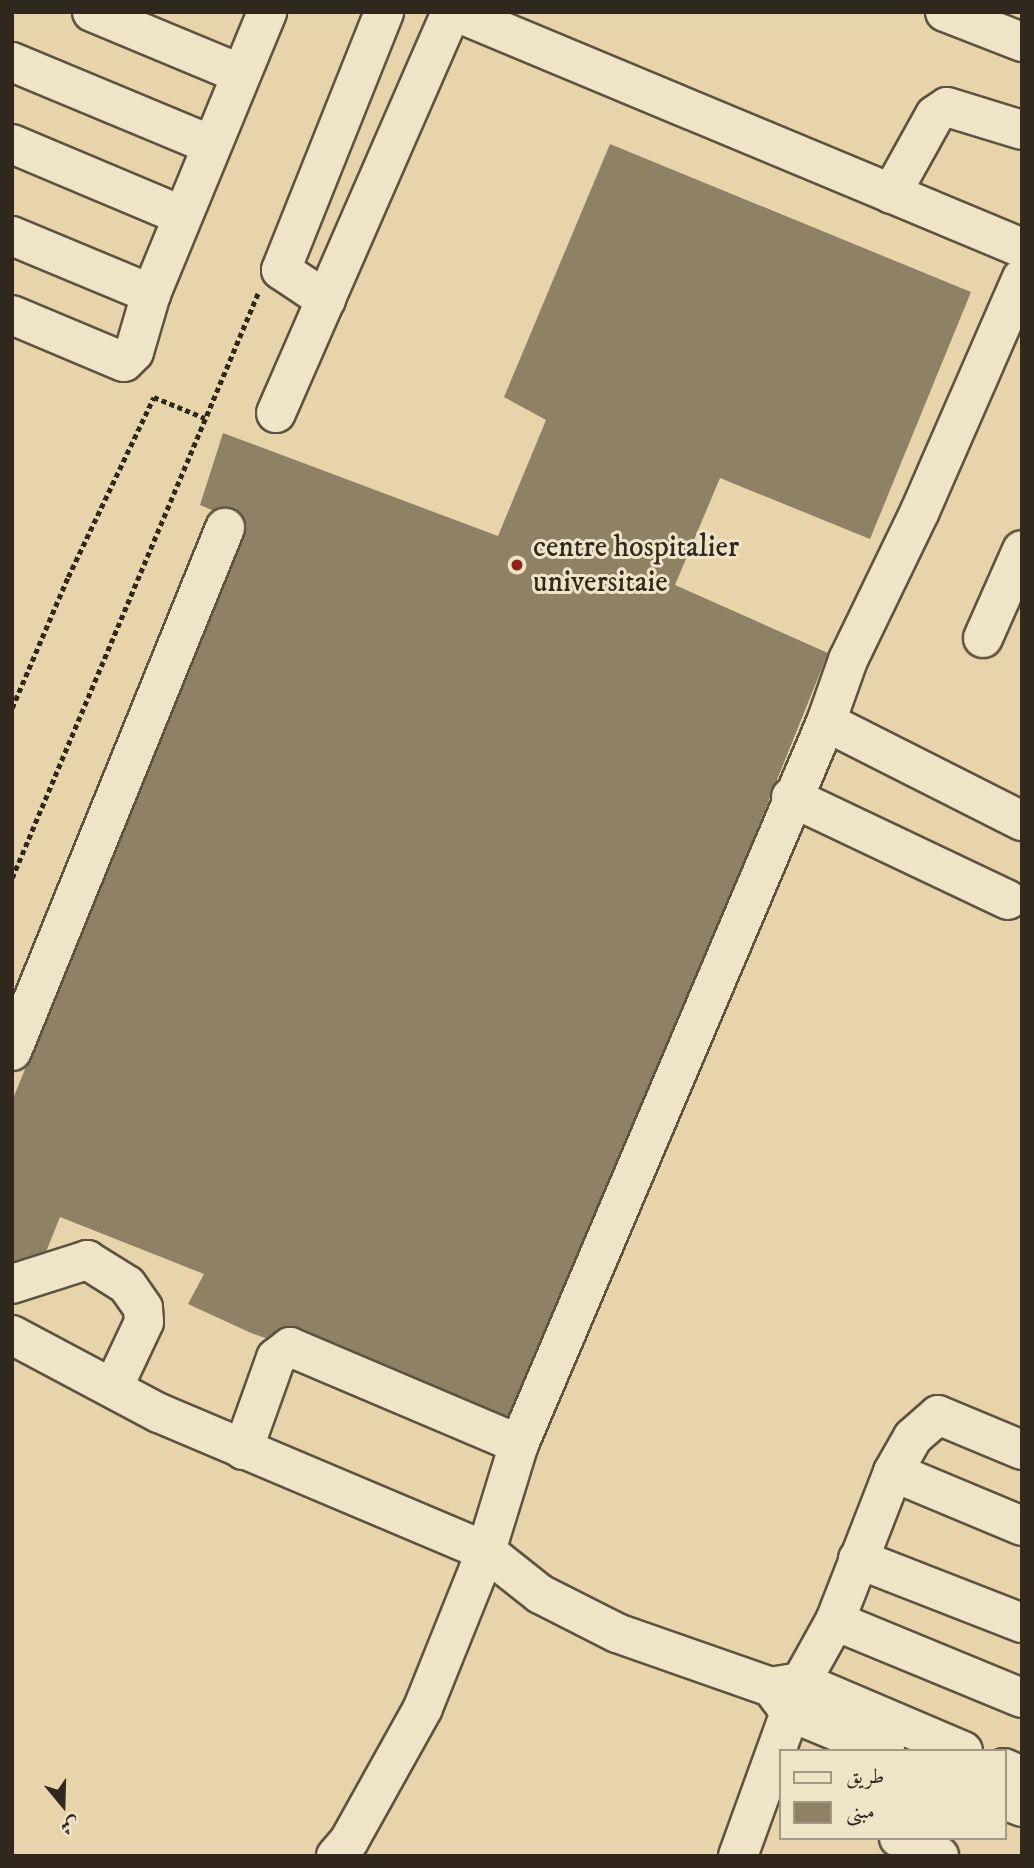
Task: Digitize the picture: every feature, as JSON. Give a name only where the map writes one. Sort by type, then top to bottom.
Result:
[{"type":"lane","points":[[92,12],[241,74]]},
{"type":"lane","points":[[12,315],[124,362],[134,352],[151,294],[181,215],[267,12]]},
{"type":"lane","points":[[326,300],[281,271],[384,12]]},
{"type":"lane","points":[[276,414],[451,12]]},
{"type":"lane","points":[[456,12],[1022,248]]},
{"type":"lane","points":[[945,12],[1022,42]]},
{"type":"lane","points":[[12,62],[211,145]]},
{"type":"lane","points":[[891,194],[935,115],[947,107],[1022,130]]},
{"type":"lane","points":[[12,144],[181,215]]},
{"type":"lane","points":[[12,236],[151,294]]},
{"type":"lane","points":[[336,1856],[349,1841],[423,1708],[486,1551],[519,1444],[791,797],[826,722],[849,660],[1022,278]]},
{"type":"lane","points":[[12,1051],[225,528]]},
{"type":"lane","points":[[983,638],[1022,550]]},
{"type":"lane","points":[[826,722],[1022,821]]},
{"type":"lane","points":[[791,797],[1008,900]]},
{"type":"lane","points":[[12,1284],[87,1260],[127,1285],[142,1308],[144,1322],[113,1388]]},
{"type":"lane","points":[[12,1335],[113,1388],[243,1450],[486,1551],[540,1594],[617,1633],[787,1694],[957,1749]]},
{"type":"lane","points":[[243,1450],[276,1358],[290,1347],[519,1444]]},
{"type":"lane","points":[[779,1749],[787,1694],[835,1622],[893,1472],[913,1437],[938,1415],[1022,1450]]},
{"type":"lane","points":[[893,1472],[1022,1526]]},
{"type":"lane","points":[[858,1559],[1022,1623]]},
{"type":"lane","points":[[835,1622],[1022,1698]]},
{"type":"lane","points":[[787,1694],[882,1749]]},
{"type":"lane","points":[[743,1854],[774,1783],[778,1756]]},
{"type":"lane","points":[[903,1840],[939,1856]]},
{"type":"path","points":[[12,878],[261,288],[281,271]]},
{"type":"path","points":[[12,708],[68,577],[154,397],[205,418]]},
{"type":"building","points":[[610,144],[971,292],[870,539],[720,478],[675,585],[828,653],[517,1427],[251,1333],[188,1304],[204,1274],[60,1217],[38,1272],[12,1262],[12,1101],[247,525],[200,505],[223,433],[498,536],[546,420],[504,397]]},
{"type":"place","name":"centre hospitalier universitaie","points":[[517,565]]}]
